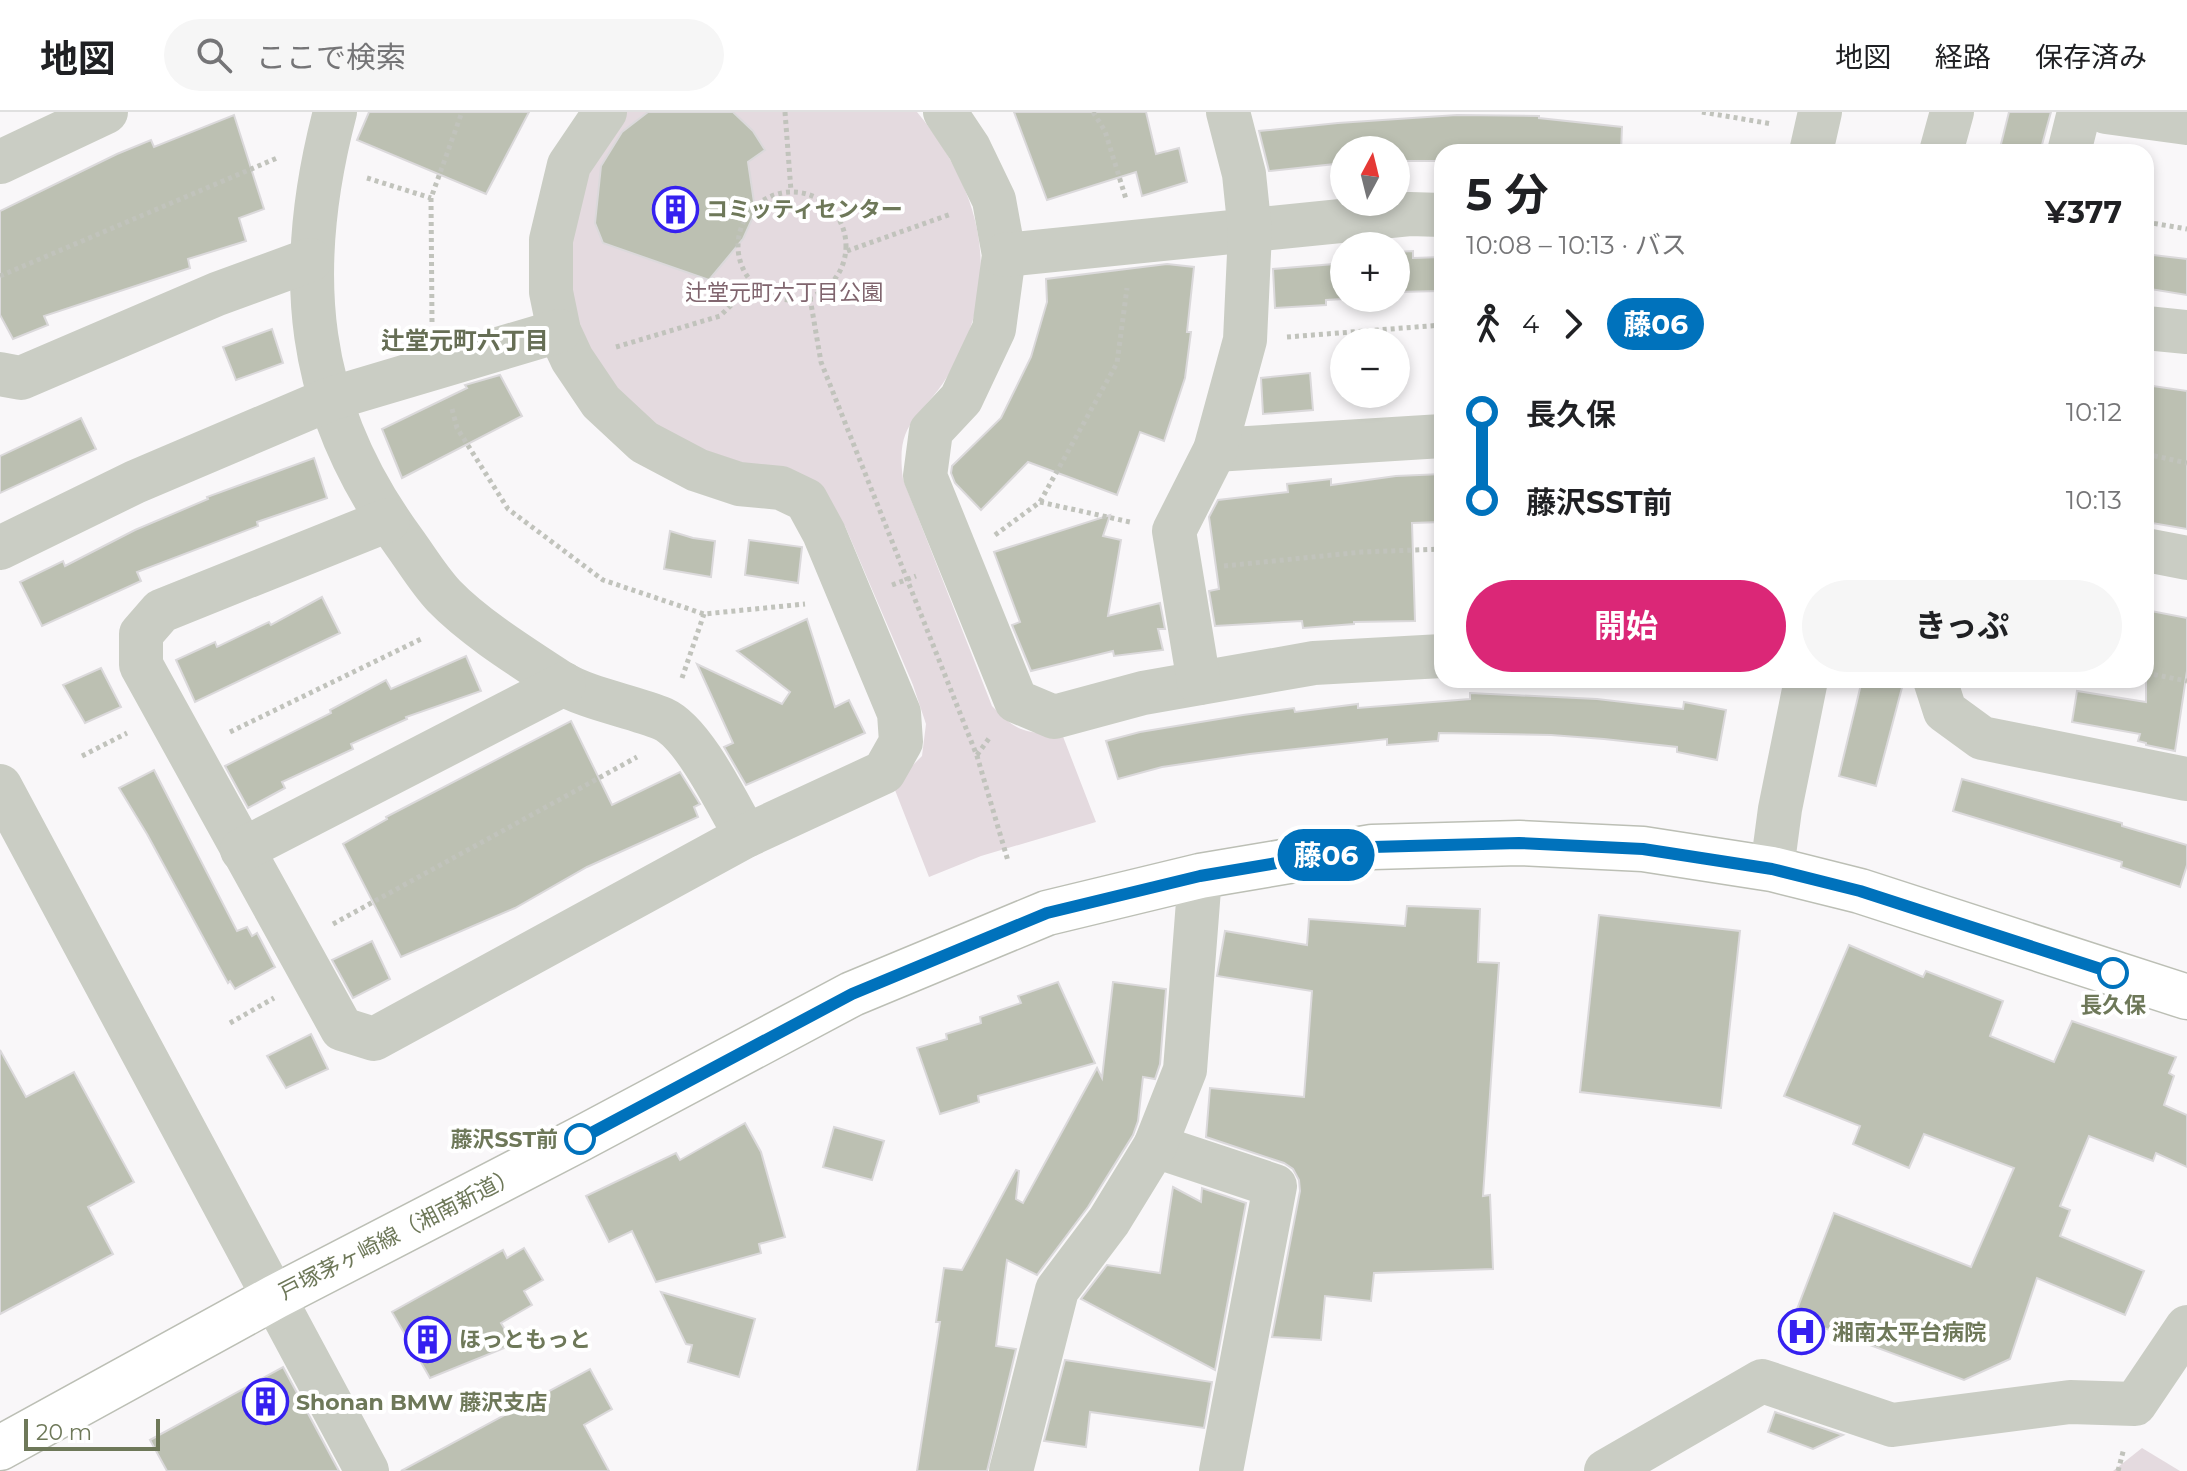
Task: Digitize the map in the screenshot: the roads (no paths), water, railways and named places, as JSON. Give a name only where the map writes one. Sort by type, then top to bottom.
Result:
[{"type":"main road","name":"戸塚茅ヶ崎線（湘南新道）","points":[[0,1448],[275,1297],[852,994],[1047,913],[1200,876],[1372,847],[1519,843],[1643,849],[1772,869],[1860,891],[2187,997]]},
{"type":"street","points":[[0,162],[106,112]]},
{"type":"street","points":[[335,112],[322,163],[310,260],[315,336],[330,399],[352,461],[388,520],[442,594],[467,616],[564,684],[666,720],[693,746],[746,836]]},
{"type":"street","points":[[388,520],[161,611],[141,634],[141,665],[342,1029],[374,1039],[746,836],[884,772],[901,742],[899,713],[824,533],[806,500],[781,488],[739,484],[697,470],[644,442],[601,402],[565,345],[551,292],[551,240],[569,165],[605,112]]},
{"type":"street","points":[[945,112],[969,148],[994,200],[1004,255],[994,329],[961,399],[931,431],[925,476],[1016,701],[1054,717],[1143,693],[1314,663],[1434,656]]},
{"type":"street","points":[[1199,683],[1178,550],[1215,450],[1245,340],[1250,232],[1244,174],[1228,112]]},
{"type":"street","points":[[1943,144],[1952,112]]},
{"type":"street","points":[[2071,144],[2079,112]]},
{"type":"street","points":[[2106,112],[2187,123]]},
{"type":"street","points":[[1004,255],[1410,214],[1434,215]]},
{"type":"street","points":[[0,374],[21,378],[217,294],[310,260]]},
{"type":"street","points":[[2154,329],[2187,332]]},
{"type":"street","points":[[0,548],[135,482],[330,399],[565,345]]},
{"type":"street","points":[[1215,450],[1434,436]]},
{"type":"street","points":[[2154,552],[2187,558]]},
{"type":"street","points":[[242,850],[564,684]]},
{"type":"street","points":[[1772,869],[1780,809],[1804,688]]},
{"type":"street","points":[[1938,688],[1945,711],[1982,738],[2186,778],[2184,792],[2187,803]]},
{"type":"street","points":[[0,786],[367,1471]]},
{"type":"street","points":[[1011,1471],[1057,1290],[1109,1221],[1155,1146],[1185,1070],[1200,876]]},
{"type":"street","points":[[1155,1146],[1275,1186],[1221,1471]]},
{"type":"street","points":[[1606,1471],[1762,1381],[1892,1425],[2070,1402],[2135,1404],[2187,1327]]},
{"type":"place","name":"コミッティセンター","points":[[675,209]]},
{"type":"place","name":"長久保","points":[[2113,973]]},
{"type":"place","name":"藤沢SST前","points":[[580,1139]]},
{"type":"place","name":"湘南太平台病院","points":[[1801,1332]]},
{"type":"place","name":"ほっともっと","points":[[428,1339]]},
{"type":"place","name":"Shonan BMW 藤沢支店","points":[[265,1402]]},
{"type":"district","name":"辻堂元町六丁目","points":[[465,341]]},
{"type":"park label","name":"辻堂元町六丁目公園","points":[[784,292]]}]
